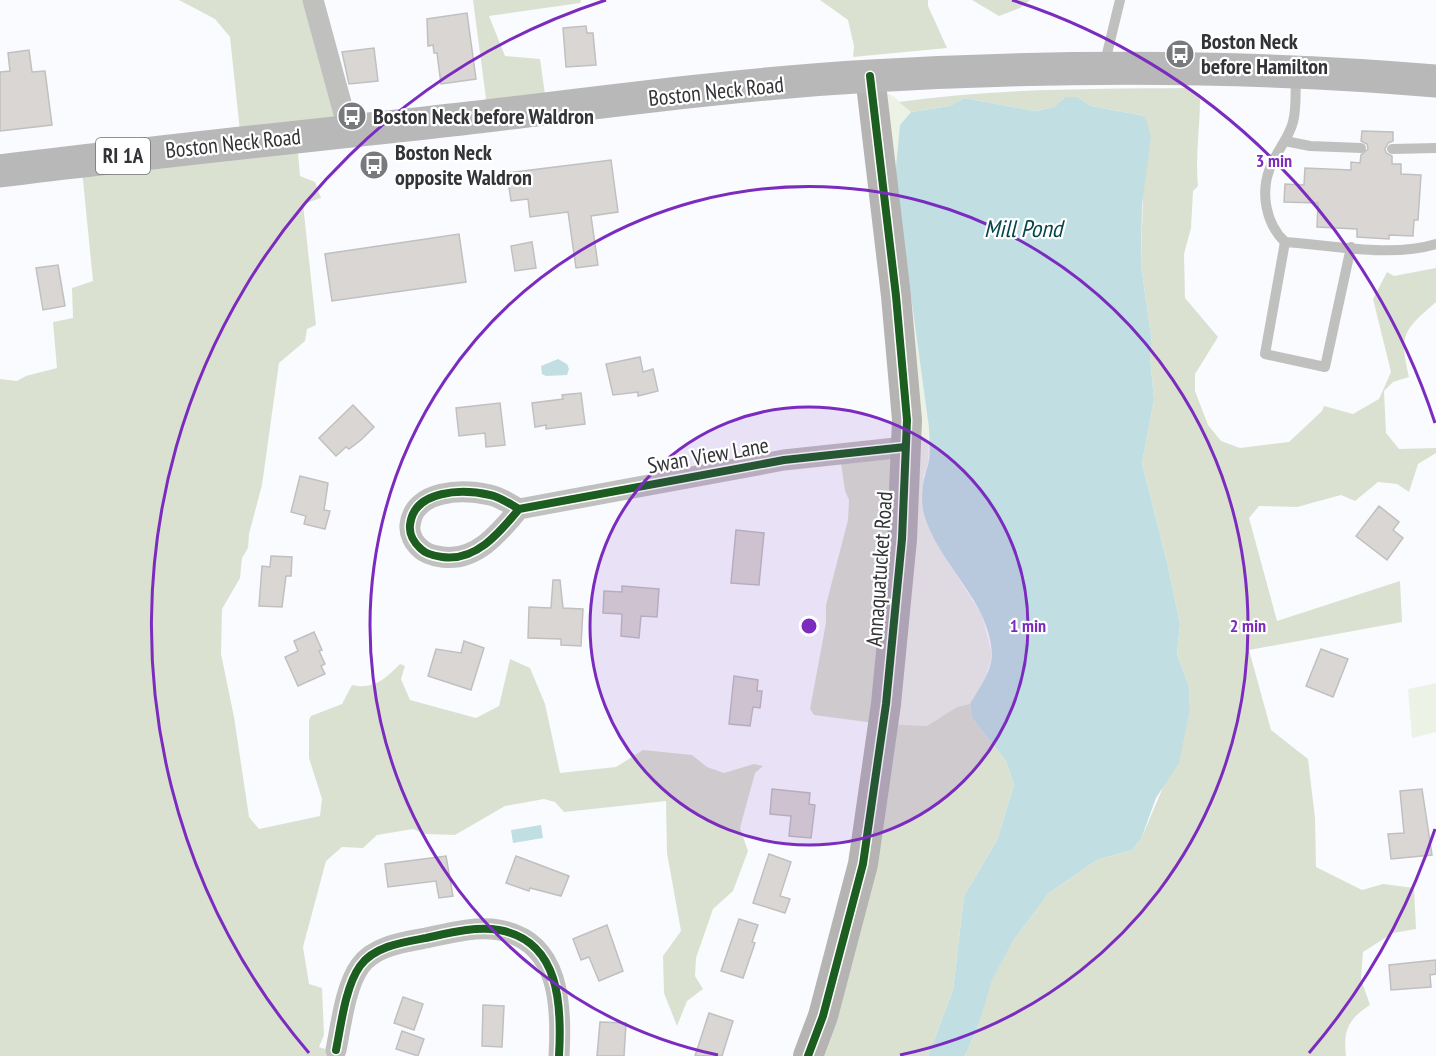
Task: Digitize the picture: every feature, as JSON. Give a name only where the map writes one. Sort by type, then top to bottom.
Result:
[{"type":"main road","name":"Boston Neck Road","points":[[0,171],[253,140],[349,132],[740,87],[870,76],[1104,69],[1296,71],[1436,81]]},
{"type":"street","points":[[313,0],[349,132]]},
{"type":"street","name":"Annaquatucket Road","points":[[808,1056],[823,1016],[863,864],[886,704],[902,538],[907,420],[896,297],[870,76]]},
{"type":"street","name":"Swan View Lane","points":[[519,509],[784,460],[905,447]]},
{"type":"street","points":[[464,492],[492,495],[519,509],[497,535],[470,554],[453,558],[424,552],[414,542],[410,527],[414,512],[436,495],[464,492]]},
{"type":"street","points":[[336,1050],[345,1006],[360,966],[374,953],[393,945],[464,930],[497,930],[524,937],[544,957],[557,984],[559,1056]]},
{"type":"lane","points":[[1104,69],[1120,0]]},
{"type":"lane","points":[[1296,71],[1293,122],[1269,168],[1265,192],[1269,218],[1275,233],[1285,242],[1351,247],[1404,250],[1436,244]]},
{"type":"lane","points":[[1285,141],[1310,146],[1361,148]]},
{"type":"lane","points":[[1392,149],[1436,148]]},
{"type":"lane","points":[[1285,242],[1265,354],[1325,367],[1351,247]]},
{"type":"shaded area","points":[[877,89],[893,96],[911,112],[900,125],[929,428],[928,463],[923,476],[937,544],[982,616],[992,655],[985,679],[970,704],[957,707],[927,726],[882,724],[901,544]]},
{"type":"shaded area","points":[[1436,683],[1436,732],[1412,738],[1408,689]]},
{"type":"green space","points":[[179,0],[312,0],[344,120],[297,141],[300,176],[315,182],[321,198],[303,204],[316,325],[307,329],[305,341],[279,363],[262,485],[249,534],[248,548],[242,558],[240,578],[222,609],[221,654],[234,717],[249,817],[259,829],[320,816],[322,799],[309,758],[309,720],[311,716],[342,704],[352,685],[373,685],[384,679],[400,664],[405,666],[401,679],[410,700],[476,718],[499,706],[510,659],[530,668],[545,704],[560,773],[616,767],[643,750],[692,755],[707,767],[724,773],[754,764],[763,766],[755,773],[740,828],[748,851],[733,891],[713,909],[696,958],[695,976],[703,989],[687,1001],[677,1026],[664,993],[663,956],[681,931],[667,853],[666,801],[564,812],[555,802],[544,799],[505,806],[455,835],[425,834],[413,829],[377,835],[363,848],[342,847],[326,861],[303,947],[309,984],[322,988],[324,1035],[319,1047],[328,1050],[328,1056],[0,1056],[0,379],[17,381],[26,376],[57,368],[53,322],[73,318],[72,288],[93,281],[82,170],[241,141],[230,37],[215,19]]},
{"type":"green space","points":[[473,0],[581,0],[580,3],[489,16],[505,56],[540,59],[547,109],[488,114]]},
{"type":"green space","points":[[820,0],[928,0],[928,6],[947,48],[853,57],[854,46],[848,20]]},
{"type":"green space","points":[[972,0],[1030,0],[1020,8],[999,16]]},
{"type":"green space","points":[[1190,88],[1200,99],[1198,186],[1193,191],[1191,228],[1184,254],[1185,298],[1218,337],[1195,374],[1195,391],[1208,425],[1221,441],[1240,448],[1289,442],[1322,411],[1324,406],[1353,414],[1379,399],[1391,372],[1373,299],[1387,272],[1394,276],[1436,268],[1436,302],[1410,327],[1404,342],[1409,377],[1393,382],[1384,391],[1386,433],[1399,449],[1436,448],[1436,453],[1418,464],[1409,492],[1397,484],[1378,482],[1355,501],[1341,495],[1297,507],[1259,506],[1249,518],[1277,621],[1400,581],[1402,622],[1249,650],[1271,730],[1308,759],[1315,818],[1316,867],[1362,890],[1383,884],[1414,888],[1416,929],[1393,933],[1363,952],[1361,979],[1370,1005],[1357,1015],[1349,1026],[1345,1039],[1346,1056],[965,1056],[979,1024],[991,980],[1013,941],[1049,893],[1097,860],[1132,850],[1141,839],[1161,792],[1190,709],[1189,687],[1177,654],[1180,624],[1142,463],[1154,400],[1150,356],[1152,343],[1141,265],[1145,116],[1091,106],[1078,97],[1065,97],[1054,107],[1035,111],[964,98],[950,106],[911,112],[899,102],[1008,92]]},
{"type":"green space","points":[[903,446],[883,724],[927,726],[957,707],[970,704],[972,718],[1006,761],[1014,785],[997,840],[964,896],[953,990],[928,1056],[808,1056],[882,724],[814,715],[810,709],[826,623],[826,605],[848,520],[849,500],[845,491],[840,456]]},
{"type":"water","name":"Mill Pond","points":[[1065,97],[1078,97],[1091,106],[1145,116],[1151,137],[1142,205],[1141,265],[1152,343],[1150,356],[1154,400],[1142,463],[1180,624],[1177,654],[1189,687],[1190,709],[1179,763],[1156,798],[1141,839],[1132,850],[1097,860],[1049,893],[1013,941],[992,980],[979,1024],[965,1056],[928,1056],[953,990],[964,896],[997,840],[1014,785],[1006,761],[972,718],[970,704],[990,667],[992,654],[989,635],[973,600],[940,550],[924,514],[922,502],[929,456],[929,428],[895,178],[900,125],[911,112],[950,106],[964,98],[1035,111],[1054,107]]},
{"type":"water","points":[[558,359],[567,364],[569,369],[567,375],[546,376],[542,374],[541,366]]},
{"type":"water","points":[[541,825],[543,838],[513,843],[511,830]]},
{"type":"building","points":[[467,13],[476,79],[441,84],[437,53],[434,53],[433,45],[428,46],[427,19]]},
{"type":"building","points":[[586,26],[587,33],[593,33],[596,65],[566,67],[563,28]]},
{"type":"building","points":[[374,48],[378,81],[349,84],[342,52]]},
{"type":"building","points":[[29,50],[32,72],[45,71],[52,125],[0,131],[0,72],[10,71],[8,53]]},
{"type":"building","points":[[1362,131],[1393,132],[1393,141],[1388,143],[1385,149],[1386,153],[1392,156],[1392,164],[1401,164],[1401,174],[1421,175],[1418,220],[1414,220],[1413,236],[1389,235],[1389,239],[1357,237],[1357,229],[1317,227],[1318,203],[1284,202],[1285,184],[1304,185],[1305,168],[1351,170],[1351,162],[1360,163],[1361,155],[1368,149],[1367,144],[1361,141]]},
{"type":"building","points":[[611,160],[618,212],[591,216],[598,265],[576,268],[568,212],[530,217],[528,199],[511,201],[507,173]]},
{"type":"building","points":[[459,234],[466,282],[332,301],[325,254]]},
{"type":"building","points":[[532,242],[536,268],[515,271],[511,246]]},
{"type":"building","points":[[58,265],[65,306],[43,310],[36,268]]},
{"type":"building","points":[[640,357],[643,372],[653,369],[658,391],[638,396],[638,392],[613,395],[606,364]]},
{"type":"building","points":[[581,393],[585,424],[546,429],[546,425],[535,427],[532,403],[563,399],[562,395]]},
{"type":"building","points":[[500,403],[505,445],[486,447],[485,433],[459,436],[456,408]]},
{"type":"building","points":[[353,405],[374,427],[361,440],[349,449],[346,447],[336,456],[319,438]]},
{"type":"building","points":[[300,476],[328,483],[324,510],[330,511],[325,529],[304,524],[306,516],[291,512]]},
{"type":"building","points":[[1379,506],[1399,522],[1393,530],[1403,538],[1387,560],[1356,536]]},
{"type":"building","points":[[736,530],[764,533],[759,585],[731,583]]},
{"type":"building","points":[[271,556],[292,557],[291,576],[286,576],[282,607],[259,606],[262,566],[270,567]]},
{"type":"building","points":[[553,580],[560,580],[563,608],[583,609],[581,646],[561,645],[561,639],[528,638],[529,607],[551,608]]},
{"type":"building","points":[[622,586],[659,589],[657,617],[641,616],[639,638],[621,636],[622,614],[603,613],[604,591],[622,592]]},
{"type":"building","points":[[314,632],[322,650],[319,651],[325,664],[321,666],[325,674],[298,686],[285,657],[298,651],[294,641]]},
{"type":"building","points":[[464,641],[484,648],[471,690],[428,676],[436,649],[461,653]]},
{"type":"building","points":[[1321,649],[1348,659],[1333,697],[1306,686]]},
{"type":"building","points":[[734,676],[758,680],[757,691],[762,691],[760,708],[753,707],[750,726],[729,724]]},
{"type":"building","points":[[772,789],[810,793],[809,804],[815,805],[811,838],[789,836],[791,816],[770,814]]},
{"type":"building","points":[[1422,789],[1432,855],[1391,859],[1388,834],[1404,833],[1400,791]]},
{"type":"building","points":[[769,854],[791,862],[780,896],[790,899],[785,913],[753,903]]},
{"type":"building","points":[[446,856],[453,896],[439,898],[436,881],[388,887],[385,864]]},
{"type":"building","points":[[516,856],[569,876],[561,896],[530,888],[529,891],[506,883]]},
{"type":"building","points":[[739,919],[758,925],[752,942],[755,943],[743,978],[721,971]]},
{"type":"building","points":[[607,925],[623,971],[599,981],[589,957],[581,960],[573,939]]},
{"type":"building","points":[[1436,960],[1436,974],[1430,975],[1431,987],[1391,990],[1389,965]]},
{"type":"building","points":[[403,997],[423,1004],[414,1030],[394,1023]]},
{"type":"building","points":[[483,1005],[504,1006],[502,1047],[482,1046]]},
{"type":"building","points":[[709,1013],[733,1021],[722,1056],[695,1056]]},
{"type":"building","points":[[600,1022],[626,1023],[624,1056],[597,1056]]},
{"type":"building","points":[[402,1031],[424,1039],[418,1056],[396,1049]]},
{"type":"cycle path","points":[[808,1056],[823,1016],[863,864],[886,704],[902,539],[907,420],[896,296],[870,76]]},
{"type":"cycle path","points":[[519,509],[490,495],[467,492],[441,494],[420,504],[413,513],[410,532],[416,544],[425,552],[439,557],[466,555],[486,544],[519,509],[784,460],[905,447]]},
{"type":"cycle path","points":[[336,1050],[344,1007],[351,985],[366,959],[381,949],[399,943],[462,931],[490,929],[519,936],[535,947],[546,961],[557,997],[559,1056]]},
{"type":"place","name":"Boston Neck before Hamilton","points":[[1180,54]]},
{"type":"place","name":"Boston Neck before Waldron","points":[[352,116]]},
{"type":"place","name":"Boston Neck opposite Waldron","points":[[374,165]]}]
